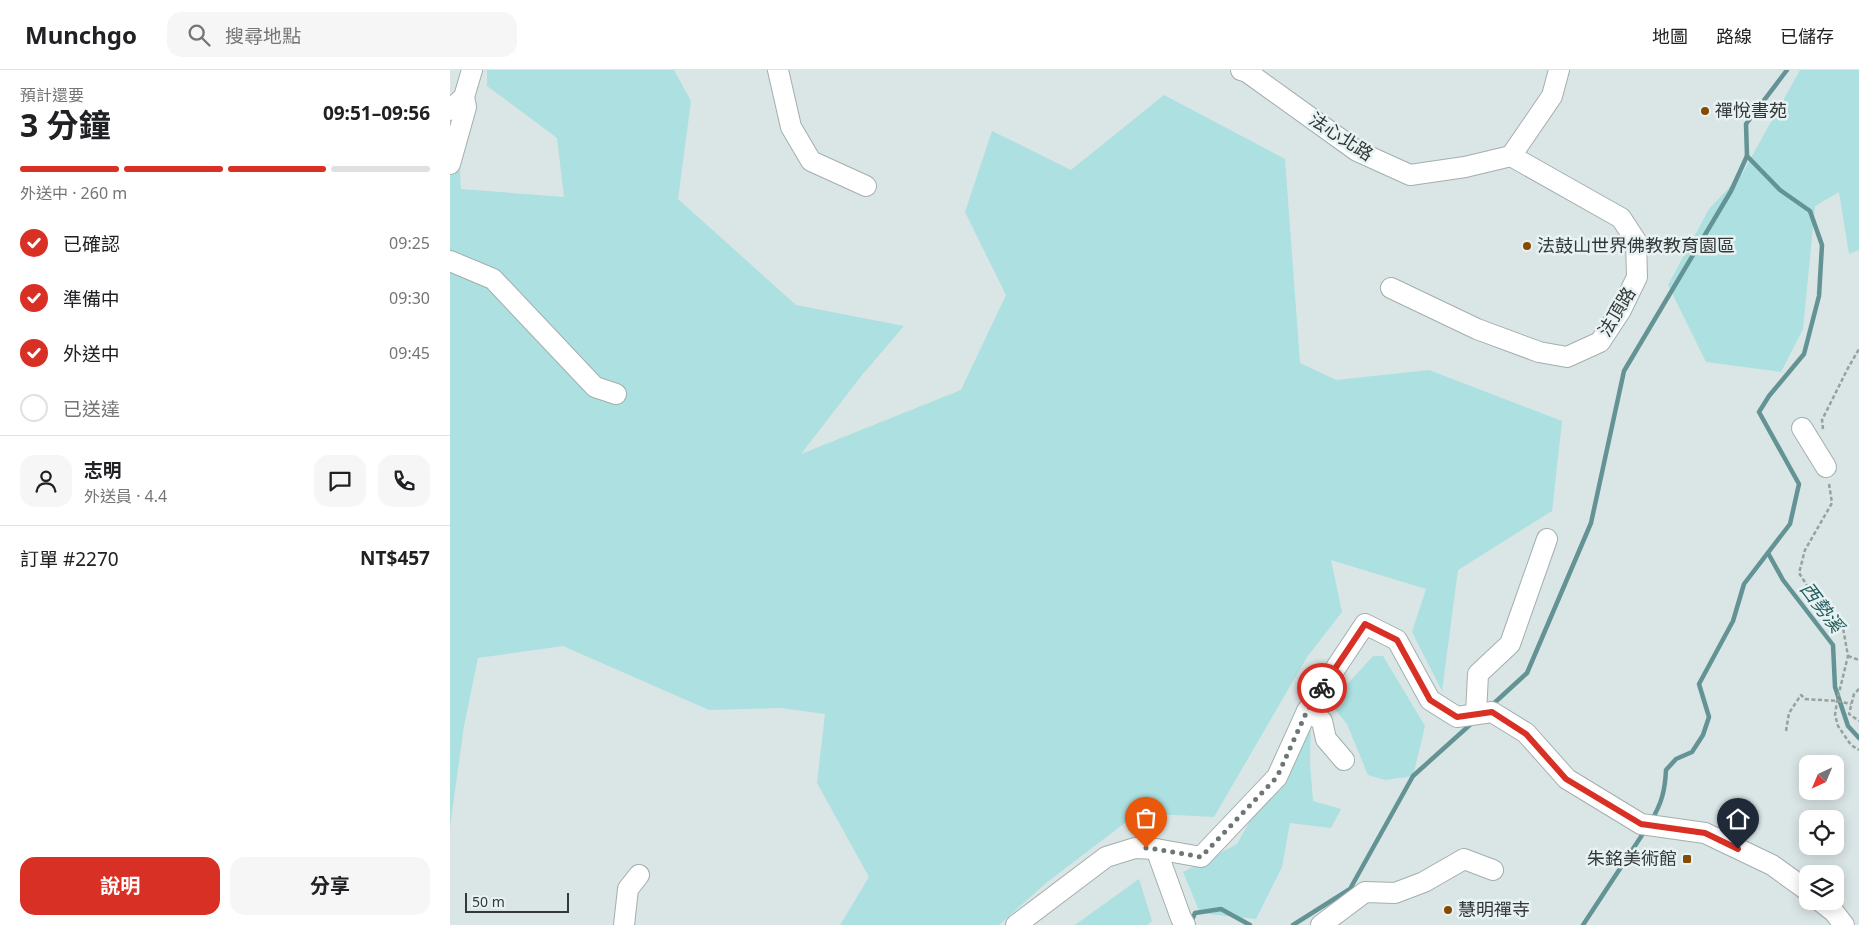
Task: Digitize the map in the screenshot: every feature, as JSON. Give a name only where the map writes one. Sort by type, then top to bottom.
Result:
[{"type":"street","points":[[450,164],[466,107],[457,104],[472,70]]},
{"type":"street","points":[[778,70],[791,127],[811,160],[866,186]]},
{"type":"street","name":"法心北路","points":[[1241,70],[1254,77],[1356,151],[1410,175],[1465,167],[1510,156]]},
{"type":"street","points":[[1510,156],[1552,96],[1559,70]]},
{"type":"street","name":"法頂路","points":[[1391,288],[1477,329],[1539,352],[1567,357],[1600,342],[1621,310],[1637,277],[1636,241],[1621,218],[1510,156]]},
{"type":"street","points":[[450,262],[493,279],[595,387],[616,394]]},
{"type":"street","points":[[1802,428],[1826,467]]},
{"type":"street","points":[[1476,714],[1478,674],[1510,644],[1547,539]]},
{"type":"street","points":[[1016,925],[1106,857],[1134,848],[1156,849],[1201,857],[1277,777],[1307,711],[1365,624],[1397,640],[1430,700],[1457,717],[1492,712],[1526,734],[1566,779],[1641,824],[1705,833],[1772,865],[1799,884]]},
{"type":"street","points":[[1307,711],[1322,721],[1326,739],[1344,760]]},
{"type":"street","points":[[1156,849],[1185,925]]},
{"type":"street","points":[[1321,925],[1365,892],[1395,893],[1424,882],[1464,859],[1493,870]]},
{"type":"street","points":[[624,925],[628,889],[639,875]]},
{"type":"street","points":[[1831,910],[1844,925]]},
{"type":"path","points":[[1823,430],[1822,420],[1859,349]]},
{"type":"path","points":[[1826,467],[1832,504],[1805,550],[1799,573],[1812,593],[1843,628],[1848,656],[1835,715],[1838,726],[1851,745],[1859,750]]},
{"type":"path","points":[[1848,656],[1859,660]]},
{"type":"path","points":[[1859,689],[1854,694],[1849,714],[1859,721]]},
{"type":"path","points":[[1786,731],[1789,713],[1801,695],[1805,699],[1851,704]]},
{"type":"shaded area","points":[[487,70],[674,70],[691,101],[678,199],[796,305],[904,326],[862,375],[801,454],[961,390],[1006,295],[965,212],[992,131],[1071,170],[1164,95],[1285,159],[1300,363],[1336,380],[1429,370],[1562,421],[1552,511],[1458,570],[1442,691],[1412,632],[1426,589],[1331,560],[1342,612],[1307,657],[1214,817],[1138,813],[1046,883],[999,925],[840,925],[869,877],[817,783],[825,714],[781,708],[709,710],[563,646],[478,658],[464,726],[450,827],[450,148],[458,142],[461,189],[564,197],[557,138],[487,86]]},
{"type":"shaded area","points":[[1800,70],[1859,70],[1859,250],[1849,254],[1839,192],[1815,206],[1803,329],[1781,372],[1706,362],[1668,285],[1709,209],[1742,174]]},
{"type":"shaded area","points":[[1373,656],[1383,656],[1425,726],[1413,776],[1385,780],[1368,775],[1347,724],[1330,703]]},
{"type":"shaded area","points":[[1311,714],[1310,763],[1313,801],[1341,809],[1331,828],[1290,823],[1282,867],[1256,919],[1200,913],[1183,872],[1237,844]]},
{"type":"shaded area","points":[[1139,879],[1152,921],[1147,925],[1075,925]]},
{"type":"waterway","points":[[1651,821],[1662,796],[1666,770],[1676,759],[1692,752],[1703,735],[1709,717],[1699,684],[1733,621],[1744,584],[1790,524],[1799,484],[1759,412],[1769,396],[1804,354],[1819,296],[1822,245],[1810,211],[1780,190],[1747,156],[1746,124],[1787,70]]},
{"type":"waterway","points":[[1491,706],[1527,673],[1591,523],[1624,371],[1731,191],[1747,156]]},
{"type":"waterway","name":"西勢溪","points":[[1768,553],[1783,580],[1833,645],[1835,687],[1848,726],[1859,738]]},
{"type":"waterway","points":[[1293,925],[1350,889],[1413,776],[1472,723]]},
{"type":"waterway","points":[[1583,925],[1646,829]]},
{"type":"waterway","points":[[1191,922],[1195,913],[1221,909],[1250,925]]},
{"type":"way so far","points":[[1146,848],[1201,857],[1277,777],[1307,711],[1322,688]]},
{"type":"place","name":"禪悅書苑","points":[[1705,111]]},
{"type":"place","name":"法鼓山世界佛教教育園區","points":[[1527,246]]},
{"type":"place","name":"朱銘美術館","points":[[1687,859]]},
{"type":"place","name":"慧明禪寺","points":[[1448,910]]},
{"type":"route","points":[[1322,688],[1365,624],[1397,640],[1430,700],[1457,717],[1492,712],[1526,734],[1566,779],[1641,824],[1705,833],[1738,849]]}]
